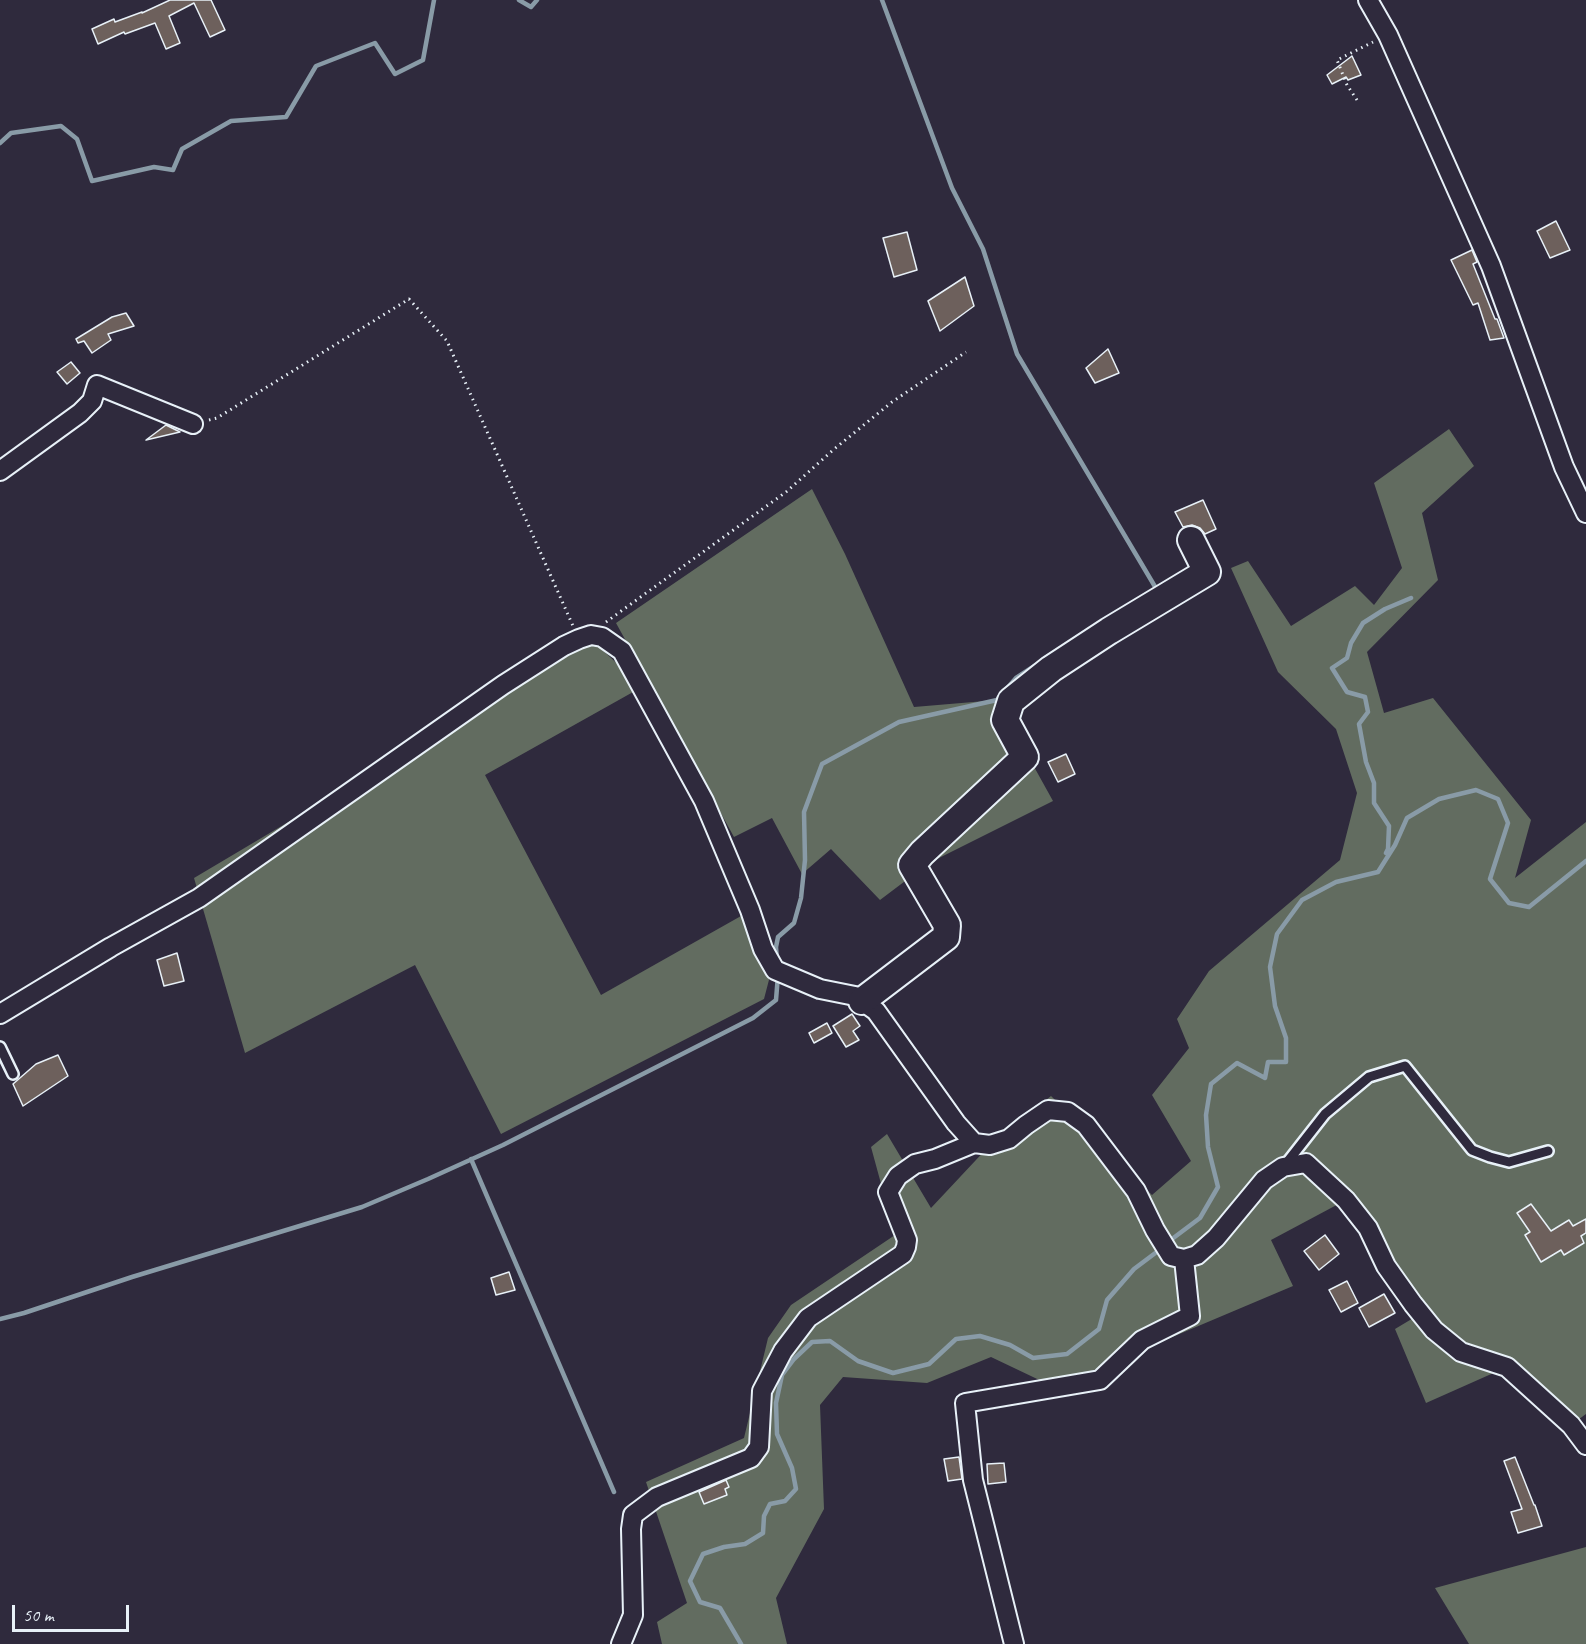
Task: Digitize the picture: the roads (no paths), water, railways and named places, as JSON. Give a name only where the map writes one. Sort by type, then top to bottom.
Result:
[{"type":"street","points":[[1368,0],[1388,35],[1491,266],[1564,467],[1586,513]]},
{"type":"street","points":[[0,471],[80,413],[92,401],[97,385],[194,424]]},
{"type":"street","points":[[862,1001],[946,937],[947,925],[912,865],[1025,757],[1005,720],[1011,701],[1051,669],[1207,572],[1191,540]]},
{"type":"street","points":[[0,1014],[111,947],[199,898],[503,685],[564,646],[585,637],[602,637],[622,651],[704,801],[763,949],[775,970],[820,989],[855,996],[876,1011],[956,1123],[974,1143]]},
{"type":"street","points":[[621,1644],[633,1616],[631,1529],[633,1515],[657,1497],[751,1458],[759,1447],[762,1391],[783,1351],[808,1318],[903,1254],[907,1240],[888,1192],[898,1176],[915,1164],[935,1159],[974,1143],[990,1145],[1009,1139],[1048,1110],[1068,1112],[1086,1125],[1136,1191],[1171,1256],[1184,1259],[1197,1255],[1216,1238],[1264,1180],[1283,1167],[1306,1163],[1346,1200],[1368,1228],[1386,1266],[1434,1330],[1461,1352],[1507,1367],[1571,1425],[1586,1445]]},
{"type":"street","points":[[1014,1644],[972,1480],[965,1403],[1100,1380],[1142,1340],[1190,1316],[1184,1259]]},
{"type":"lane","points":[[0,1047],[13,1074]]},
{"type":"lane","points":[[1283,1167],[1325,1114],[1369,1077],[1405,1066],[1472,1150],[1509,1162],[1548,1151]]},
{"type":"waterway","points":[[0,143],[11,133],[61,126],[77,139],[92,181],[154,167],[173,170],[182,149],[231,121],[286,117],[316,66],[375,43],[395,74],[423,60],[434,0]]},
{"type":"waterway","points":[[519,0],[531,7],[537,0]]},
{"type":"waterway","points":[[882,0],[952,188],[983,249],[1017,354],[1156,591]]},
{"type":"waterway","points":[[1386,853],[1389,826],[1374,803],[1374,783],[1366,762],[1359,724],[1368,712],[1365,697],[1347,692],[1332,668],[1347,658],[1351,643],[1363,623],[1385,609],[1411,598]]},
{"type":"waterway","points":[[777,961],[778,937],[794,923],[801,898],[805,860],[804,812],[822,764],[899,722],[997,700],[1016,678],[1036,665]]},
{"type":"waterway","points":[[1168,1242],[1200,1218],[1218,1187],[1208,1147],[1206,1115],[1211,1084],[1237,1063],[1265,1078],[1268,1062],[1286,1062],[1286,1038],[1275,1006],[1270,967],[1277,934],[1302,900],[1336,882],[1378,872],[1395,845],[1407,818],[1439,799],[1476,790],[1498,799],[1508,823],[1490,879],[1509,903],[1529,907],[1586,861]]},
{"type":"waterway","points":[[0,1319],[362,1207],[428,1179],[503,1145],[753,1018],[776,1000],[778,975]]},
{"type":"waterway","points":[[471,1159],[614,1492]]},
{"type":"waterway","points":[[741,1644],[720,1608],[700,1602],[690,1581],[703,1554],[724,1547],[745,1544],[763,1533],[764,1516],[770,1504],[785,1501],[796,1489],[792,1468],[777,1434],[776,1403],[782,1375],[794,1359],[812,1342],[830,1341],[858,1361],[893,1373],[929,1364],[956,1339],[980,1336],[1010,1345],[1033,1358],[1067,1354],[1099,1329],[1107,1300],[1134,1269],[1162,1248]]}]
